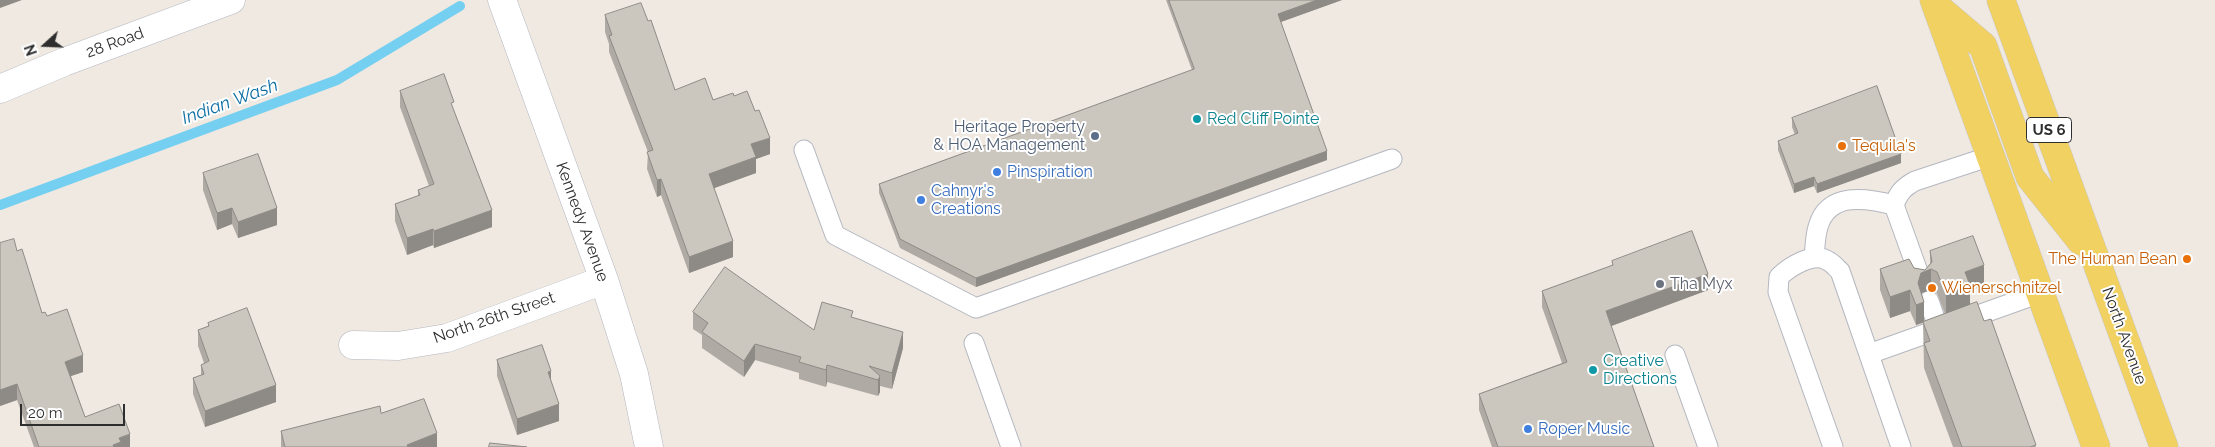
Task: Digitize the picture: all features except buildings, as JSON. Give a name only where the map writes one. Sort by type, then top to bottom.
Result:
[{"type":"main road","name":"North Avenue","points":[[2001,0],[2164,447]]},
{"type":"main road","points":[[1935,3],[1983,46],[2030,177],[2096,260]]},
{"type":"main road","points":[[1935,3],[2096,447]]},
{"type":"street","name":"28 Road","points":[[0,89],[64,62],[231,0]]},
{"type":"street","name":"Kennedy Avenue","points":[[502,0],[604,280],[634,374],[649,447]]},
{"type":"street","name":"North 26th Street","points":[[353,345],[398,346],[447,338],[604,280]]},
{"type":"lane","points":[[804,150],[836,235],[976,308],[1392,159]]},
{"type":"lane","points":[[1922,280],[1894,205],[1898,195],[1904,187],[1915,181],[1991,156]]},
{"type":"lane","points":[[1814,258],[1818,226],[1825,212],[1837,203],[1848,199],[1866,198],[1894,205]]},
{"type":"lane","points":[[1833,447],[1778,292],[1779,277],[1789,267],[1814,258],[1827,259],[1840,271],[1901,447]]},
{"type":"lane","points":[[1869,354],[2040,293]]},
{"type":"lane","points":[[1929,301],[1939,330]]},
{"type":"lane","points":[[974,343],[1011,447]]},
{"type":"lane","points":[[1675,355],[1708,447]]},
{"type":"waterway","name":"Indian Wash","points":[[0,205],[337,80],[460,6]]},
{"type":"place","name":"Red Cliff Pointe","points":[[1197,119]]},
{"type":"place","name":"Heritage Property & HOA Management","points":[[1095,136]]},
{"type":"place","name":"Tequila's","points":[[1842,146]]},
{"type":"place","name":"Pinspiration","points":[[997,172]]},
{"type":"place","name":"Cahnyr's Creations","points":[[921,200]]},
{"type":"place","name":"The Human Bean","points":[[2187,259]]},
{"type":"place","name":"Tha Myx","points":[[1660,284]]},
{"type":"place","name":"Wienerschnitzel","points":[[1932,288]]},
{"type":"place","name":"Creative Directions","points":[[1593,370]]},
{"type":"place","name":"Roper Music","points":[[1528,429]]}]
